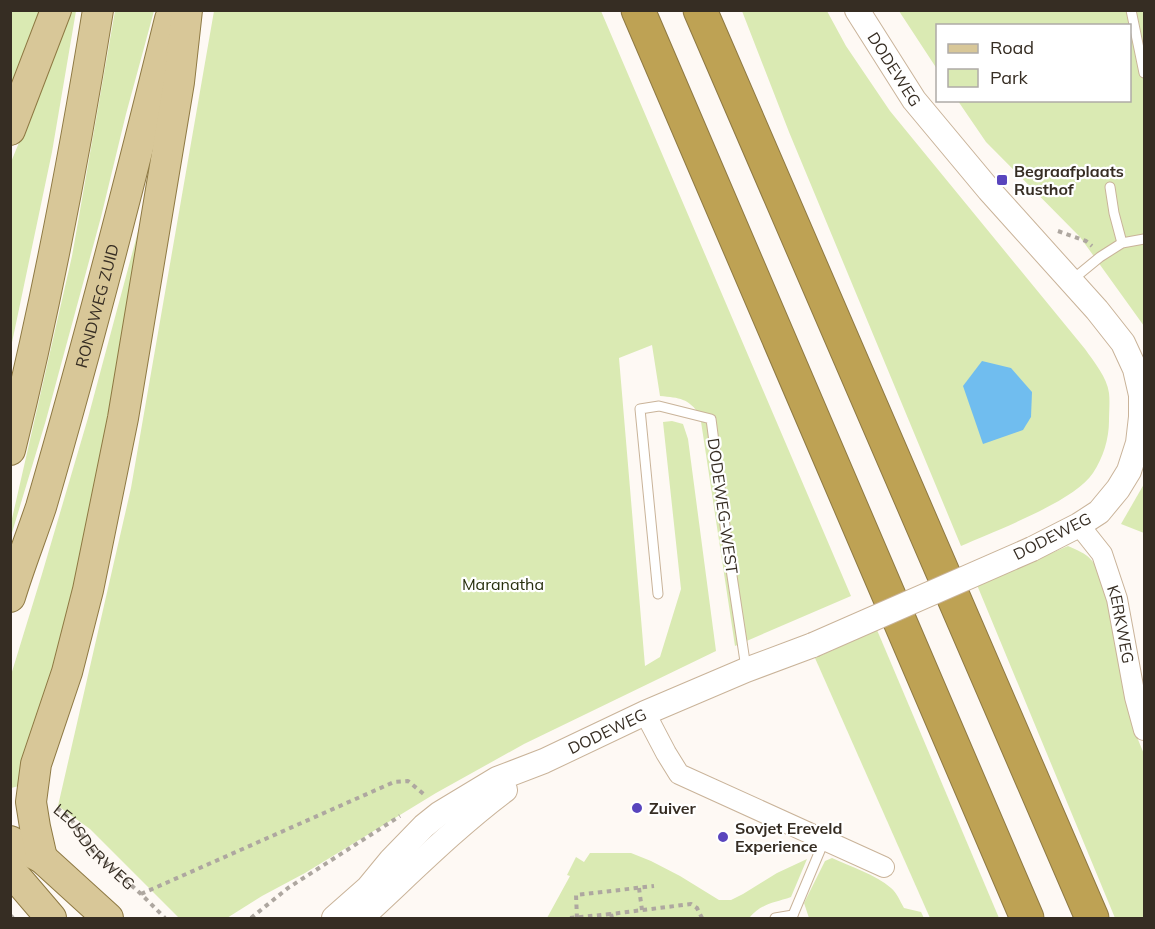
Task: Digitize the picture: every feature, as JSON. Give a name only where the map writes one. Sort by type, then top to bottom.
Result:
[{"type":"highway","points":[[638,10],[1027,918]]},
{"type":"highway","points":[[700,10],[1092,918]]},
{"type":"main road","points":[[10,130],[56,10]]},
{"type":"main road","points":[[10,450],[56,242],[98,10]]},
{"type":"main road","name":"RONDWEG ZUID","points":[[10,597],[40,509],[74,388],[133,169],[172,10]]},
{"type":"main road","points":[[42,858],[31,802],[36,764],[67,672],[88,590],[123,418],[179,82],[187,10]]},
{"type":"main road","points":[[10,841],[42,858],[108,918]]},
{"type":"main road","points":[[10,870],[50,917]]},
{"type":"main road","points":[[10,888],[50,917]]},
{"type":"street","name":"DODEWEG","points":[[334,918],[368,888],[424,826],[439,814],[497,779],[544,761],[645,713],[746,670],[813,645],[1032,549],[1099,512],[1129,471],[1138,443],[1142,417],[1141,395],[1135,369],[1123,342],[989,190],[915,100],[857,10]]},
{"type":"street","name":"KERKWEG","points":[[1079,525],[1102,554],[1117,599],[1135,697],[1144,730]]},
{"type":"street","points":[[645,713],[679,774],[884,867]]},
{"type":"street","name":"DODEWEG","points":[[362,918],[478,810],[544,761]]},
{"type":"lane","points":[[1131,10],[1144,73]]},
{"type":"lane","points":[[1110,187],[1122,243]]},
{"type":"lane","points":[[1070,282],[1100,257],[1122,243],[1144,239]]},
{"type":"lane","name":"DODEWEG-WEST","points":[[658,594],[640,410],[659,406],[711,419],[746,670]]},
{"type":"lane","points":[[775,918],[794,917],[824,841]]},
{"type":"path","points":[[141,894],[394,782],[408,781],[428,798]]},
{"type":"path","name":"LEUSDERWEG","points":[[31,802],[57,808],[71,819],[93,851],[165,918]]},
{"type":"path","points":[[251,918],[288,888],[408,810]]},
{"type":"path","points":[[577,918],[576,895],[654,886]]},
{"type":"path","points":[[639,888],[642,910]]},
{"type":"path","points":[[570,918],[611,916],[691,904],[697,908],[702,918]]},
{"type":"green space","points":[[11,11],[42,11],[11,95]]},
{"type":"green space","points":[[71,11],[76,11],[52,152],[10,352],[11,162]]},
{"type":"green space","points":[[115,11],[154,11],[46,420],[11,536],[11,523],[72,256]]},
{"type":"green space","name":"Maranatha","points":[[214,11],[601,11],[851,596],[735,646],[700,415],[692,405],[683,400],[660,396],[652,345],[619,358],[645,666],[660,657],[681,589],[663,422],[672,421],[683,424],[688,439],[716,651],[524,744],[436,793],[227,918],[179,918],[90,829],[58,806],[131,488]]},
{"type":"green space","points":[[742,11],[827,11],[846,46],[890,111],[1096,364],[1106,381],[1109,393],[1107,441],[1093,473],[1069,495],[1032,515],[961,546],[789,132]]},
{"type":"green space","points":[[899,11],[1144,11],[1144,326],[1080,237],[986,142],[959,102],[1131,102],[1131,24],[936,24],[936,67]]},
{"type":"green space","points":[[154,157],[88,549],[19,786],[11,788],[11,675],[88,418],[140,224]]},
{"type":"green space","points":[[1144,484],[1144,533],[1121,524]]},
{"type":"green space","points":[[1068,546],[1090,558],[1104,578],[1134,730],[1144,754],[1144,918],[1115,918],[977,585]]},
{"type":"green space","points":[[877,630],[999,918],[930,918],[815,658]]},
{"type":"green space","points":[[590,853],[631,853],[680,876],[719,900],[731,900],[777,873],[807,859],[791,897],[764,906],[749,918],[547,918],[570,876],[567,875],[576,857],[584,862]]},
{"type":"green space","points":[[832,858],[885,883],[895,892],[904,908],[921,912],[924,918],[809,918],[804,903],[825,861]]},
{"type":"water","points":[[982,361],[1011,368],[1032,392],[1031,417],[1023,430],[983,444],[963,386]]},
{"type":"place","name":"Begraafplaats Rusthof","points":[[1002,180]]},
{"type":"place","name":"Zuiver","points":[[637,808]]},
{"type":"place","name":"Sovjet Ereveld Experience","points":[[723,837]]}]
